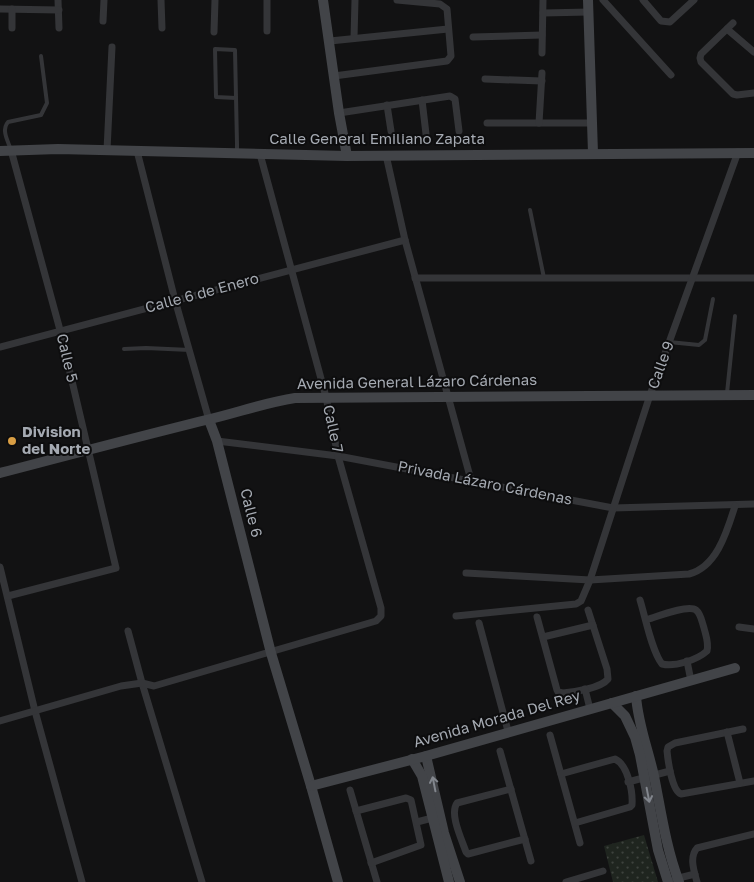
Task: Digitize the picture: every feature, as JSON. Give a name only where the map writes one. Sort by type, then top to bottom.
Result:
[{"type":"street","points":[[12,28],[15,9],[21,0]]},
{"type":"street","points":[[58,0],[59,28]]},
{"type":"street","points":[[103,22],[104,0]]},
{"type":"street","points":[[162,0],[162,28]]},
{"type":"street","points":[[214,32],[215,0]]},
{"type":"street","points":[[267,31],[268,0]]},
{"type":"street","points":[[323,0],[347,156]]},
{"type":"street","points":[[354,38],[355,0]]},
{"type":"street","points":[[334,76],[447,61],[451,56],[446,9],[440,4],[396,0]]},
{"type":"street","points":[[542,53],[543,0]]},
{"type":"street","points":[[588,0],[593,153]]},
{"type":"street","points":[[602,0],[671,74]]},
{"type":"street","points":[[643,0],[661,21],[666,23],[670,22],[694,0]]},
{"type":"street","points":[[0,9],[59,10]]},
{"type":"street","points":[[542,13],[589,12]]},
{"type":"street","points":[[733,23],[701,54],[701,62],[734,94],[754,93]]},
{"type":"street","points":[[330,41],[448,29]]},
{"type":"street","points":[[726,29],[754,52]]},
{"type":"street","points":[[473,37],[542,35]]},
{"type":"street","points":[[107,150],[112,46]]},
{"type":"street","points":[[540,123],[542,73]]},
{"type":"street","points":[[485,79],[542,82]]},
{"type":"street","points":[[339,112],[453,97],[455,99],[459,131]]},
{"type":"street","points":[[422,100],[426,134]]},
{"type":"street","points":[[386,105],[391,131]]},
{"type":"street","points":[[487,123],[591,123]]},
{"type":"street","name":"Calle General Emiliano Zapata","points":[[0,151],[58,148],[347,156],[754,153]]},
{"type":"street","name":"Calle 5","points":[[8,596],[116,568],[60,330],[11,150]]},
{"type":"street","name":"Calle 6","points":[[138,151],[175,300],[209,420],[217,441],[271,653],[338,882]]},
{"type":"street","name":"Calle 9","points":[[456,616],[576,604],[581,601],[590,580],[650,395],[738,152]]},
{"type":"street","name":"Calle 7","points":[[260,154],[326,397],[338,456],[382,608],[381,616],[376,621],[271,653]]},
{"type":"street","points":[[386,155],[405,240],[472,480]]},
{"type":"street","name":"Calle 6 de Enero","points":[[0,347],[405,240]]},
{"type":"street","points":[[416,278],[754,278]]},
{"type":"street","name":"Avenida General Lázaro Cárdenas","points":[[0,473],[88,449],[209,420],[272,402],[295,398],[754,396]]},
{"type":"street","name":"Privada Lázaro Cárdenas","points":[[217,441],[338,456],[613,508],[754,504]]},
{"type":"street","points":[[466,573],[590,580],[689,574],[700,570],[712,557],[721,543],[735,506]]},
{"type":"street","points":[[0,567],[35,711],[82,882]]},
{"type":"street","points":[[640,600],[656,655],[662,664],[687,661],[707,651],[708,644],[702,622],[698,612],[694,609],[686,608],[646,620]]},
{"type":"street","points":[[537,617],[558,692],[563,694],[606,682],[608,679],[608,673],[588,610]]},
{"type":"street","points":[[480,623],[508,731]]},
{"type":"street","points":[[543,637],[593,625]]},
{"type":"street","points":[[739,627],[754,629]]},
{"type":"street","points":[[128,631],[202,882]]},
{"type":"street","points":[[0,721],[122,686],[142,683],[154,686],[271,653]]},
{"type":"street","points":[[687,661],[692,681]]},
{"type":"street","name":"Avenida Morada Del Rey","points":[[311,786],[426,756],[508,731],[735,668]]},
{"type":"street","points":[[585,689],[590,708]]},
{"type":"street","points":[[636,696],[649,776],[664,829],[673,881],[696,878],[692,856],[697,848],[754,836]]},
{"type":"street","points":[[612,703],[630,723],[649,776]]},
{"type":"street","points":[[743,728],[669,746],[666,750],[670,771],[677,792],[684,794],[754,781]]},
{"type":"street","points":[[727,732],[740,783]]},
{"type":"street","points":[[550,735],[580,843]]},
{"type":"street","points":[[500,751],[531,861]]},
{"type":"street","points":[[426,756],[449,882]]},
{"type":"street","points":[[412,759],[422,776],[460,882]]},
{"type":"street","points":[[561,774],[606,760],[617,760],[621,763],[628,782],[632,798],[632,805],[630,807],[575,823]]},
{"type":"street","points":[[628,782],[670,771]]},
{"type":"street","points":[[511,789],[457,803],[454,808],[457,829],[468,854],[525,839]]},
{"type":"street","points":[[350,790],[377,882]]},
{"type":"street","points":[[356,811],[409,798],[411,800],[421,842],[419,847],[371,863]]},
{"type":"street","points":[[417,822],[436,817]]},
{"type":"street","points":[[444,833],[457,829]]},
{"type":"street","points":[[566,882],[586,879],[603,871]]},
{"type":"lane","points":[[236,98],[216,97],[215,50],[235,50],[236,98],[237,154]]},
{"type":"lane","points":[[11,150],[4,130],[8,122],[42,115],[47,104],[41,56]]},
{"type":"lane","points":[[530,210],[544,278]]},
{"type":"lane","points":[[669,342],[698,345],[704,340],[713,299]]},
{"type":"lane","points":[[726,395],[735,316]]},
{"type":"lane","points":[[124,349],[190,350]]},
{"type":"shaded area","points":[[644,835],[658,882],[613,882],[604,846]]},
{"type":"place","name":"Division del Norte","points":[[12,441]]}]
